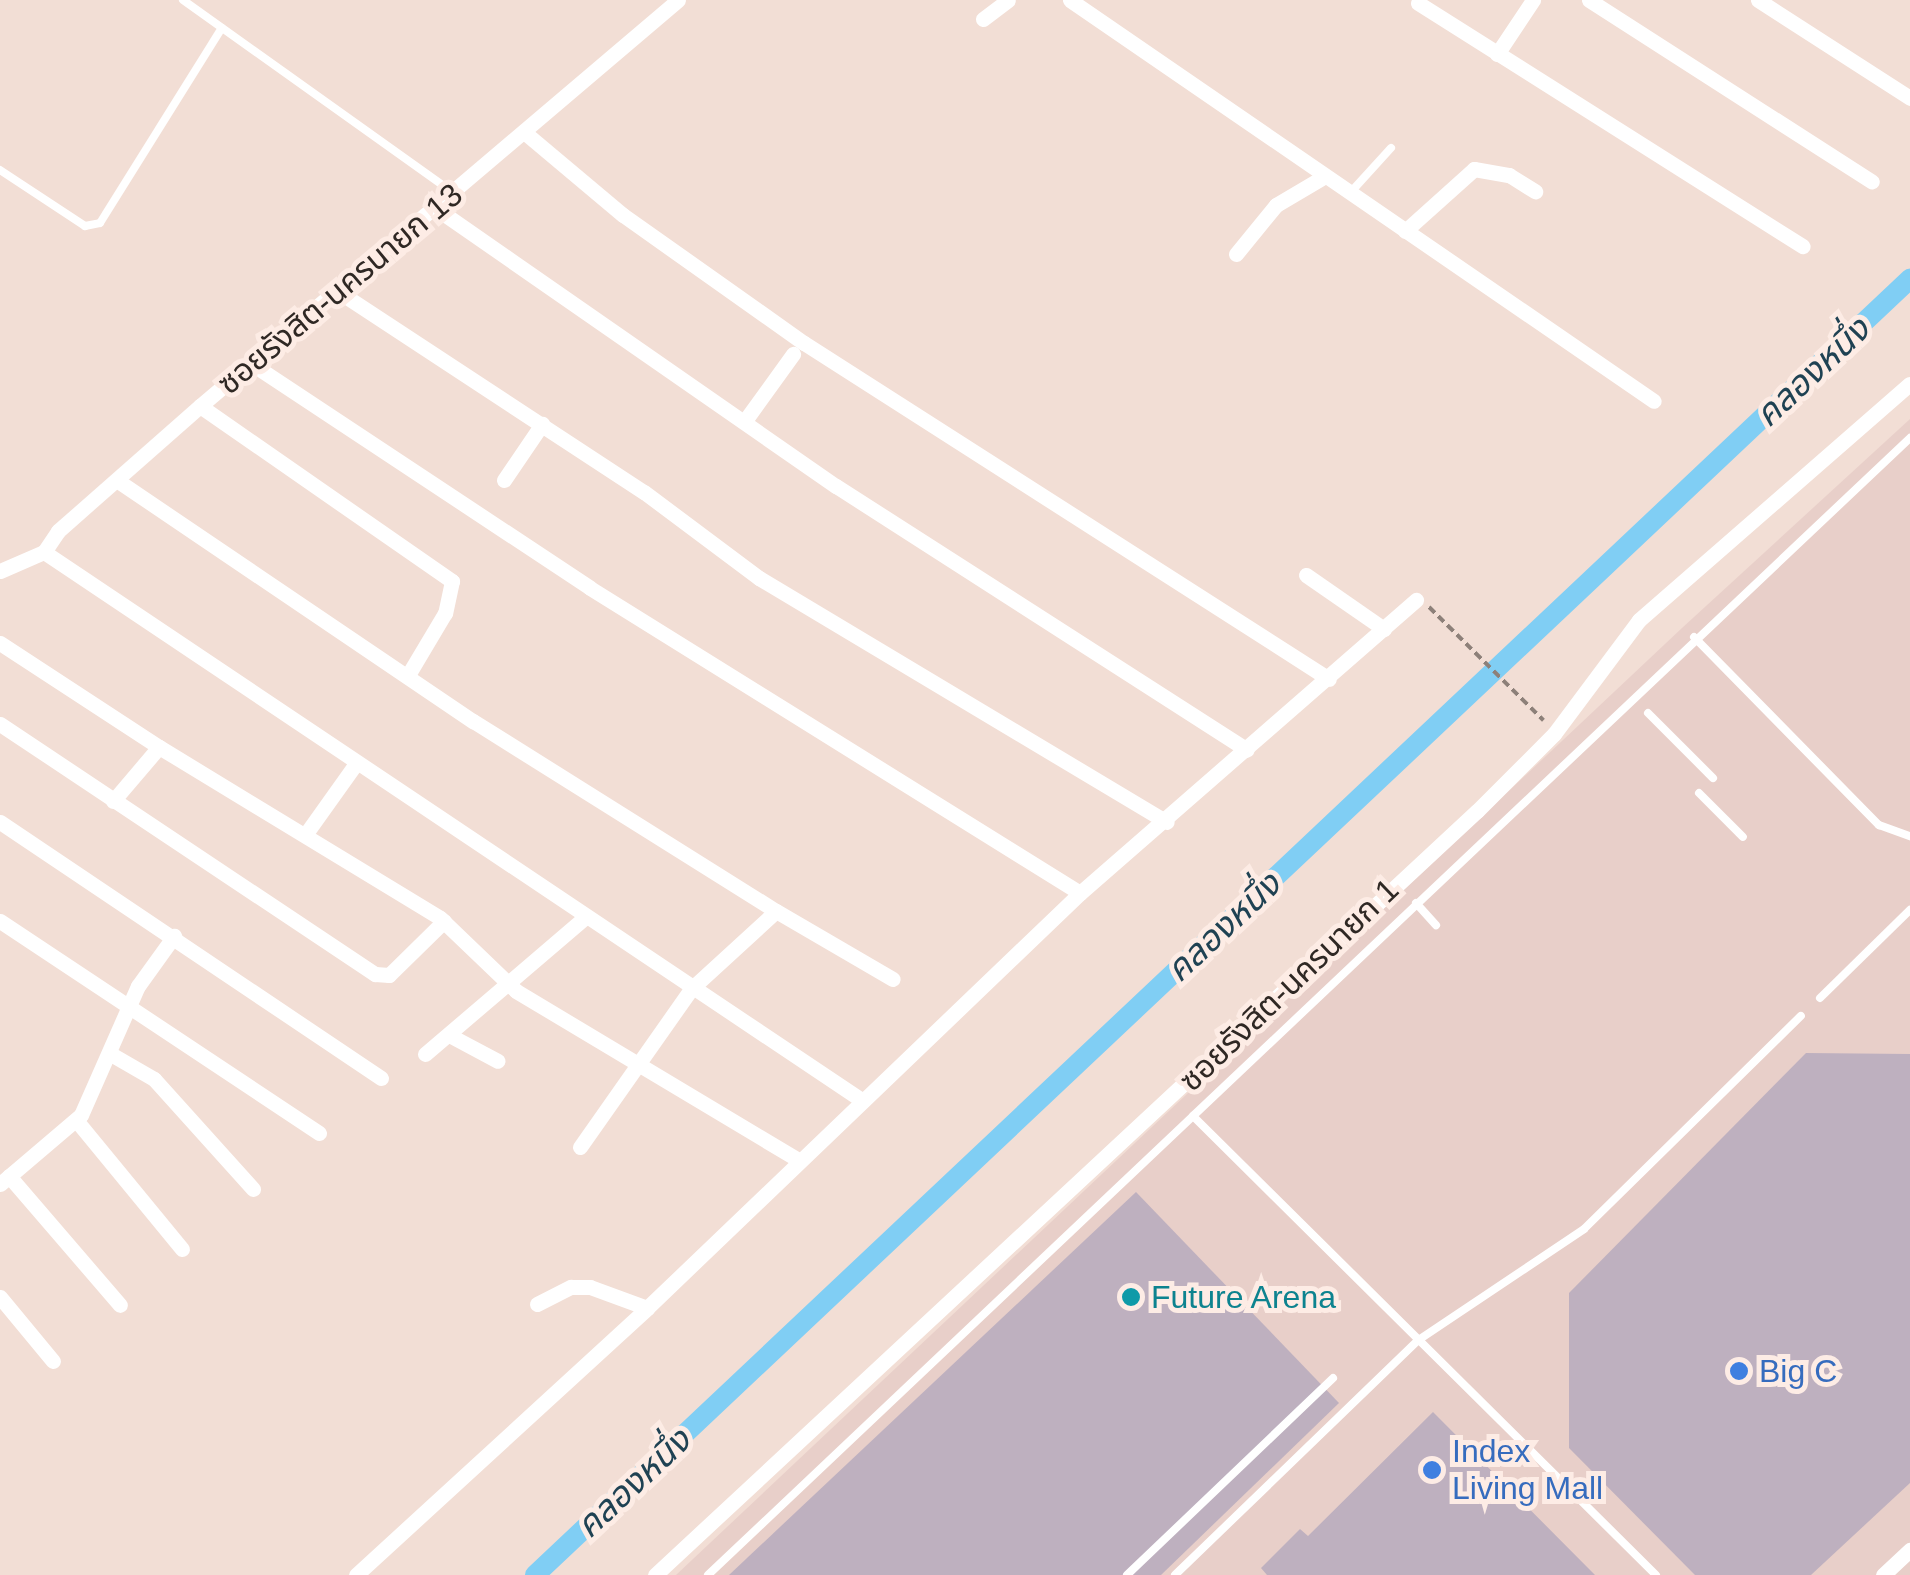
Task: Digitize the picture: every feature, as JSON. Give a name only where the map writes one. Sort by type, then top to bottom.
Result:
[{"type":"street","name":"ซอยรังสิต-นครนายก 13","points":[[0,571],[44,552],[58,530],[200,406],[455,194],[678,0]]},
{"type":"street","points":[[983,20],[1008,0]]},
{"type":"street","points":[[1070,0],[1654,400]]},
{"type":"street","points":[[1496,54],[1533,0]]},
{"type":"street","points":[[1589,0],[1872,182]]},
{"type":"street","points":[[1758,0],[1910,98]]},
{"type":"street","points":[[1418,4],[1803,246]]},
{"type":"street","points":[[524,132],[622,215],[804,343],[1329,679]]},
{"type":"street","points":[[1404,232],[1474,169],[1509,175],[1535,191]]},
{"type":"street","points":[[1236,254],[1261,218],[1325,176]]},
{"type":"street","points":[[437,209],[744,422],[1247,750]]},
{"type":"street","points":[[336,290],[542,424],[759,578],[1166,822]]},
{"type":"street","points":[[744,422],[793,354]]},
{"type":"street","points":[[252,364],[590,588],[1080,893]]},
{"type":"street","name":"ซอยรังสิต-นครนายก 1","points":[[656,1575],[1476,810],[1554,734],[1639,620],[1910,384]]},
{"type":"street","points":[[200,406],[452,580],[445,613],[408,675]]},
{"type":"street","points":[[504,480],[542,424]]},
{"type":"street","points":[[118,481],[408,675],[776,912],[893,979]]},
{"type":"street","points":[[44,552],[584,918],[860,1099]]},
{"type":"street","points":[[1306,575],[1384,630]]},
{"type":"street","points":[[356,1575],[647,1308],[797,1159],[1080,893],[1166,822],[1416,600]]},
{"type":"street","points":[[0,643],[159,748],[444,921],[505,982],[797,1159]]},
{"type":"street","points":[[0,724],[383,977],[444,921]]},
{"type":"street","points":[[113,801],[159,748]]},
{"type":"street","points":[[305,834],[355,764]]},
{"type":"street","points":[[0,822],[380,1078]]},
{"type":"street","points":[[580,1147],[691,989],[776,912]]},
{"type":"street","points":[[425,1054],[584,918]]},
{"type":"street","points":[[0,921],[318,1133]]},
{"type":"street","points":[[120,1305],[4,1180],[76,1120],[128,1006],[174,936]]},
{"type":"street","points":[[449,1035],[498,1062]]},
{"type":"street","points":[[108,1054],[154,1079],[253,1189]]},
{"type":"street","points":[[76,1120],[182,1249]]},
{"type":"street","points":[[537,1304],[571,1287],[590,1287],[647,1308]]},
{"type":"street","points":[[0,1298],[52,1361]]},
{"type":"street","points":[[1884,1575],[1910,1550]]},
{"type":"lane","points":[[183,0],[455,194]]},
{"type":"lane","points":[[0,170],[86,226],[100,223],[222,28]]},
{"type":"lane","points":[[1350,194],[1391,148]]},
{"type":"lane","points":[[708,1575],[1694,638],[1910,438]]},
{"type":"lane","points":[[1694,638],[1879,824],[1910,836]]},
{"type":"lane","points":[[1648,713],[1714,778]]},
{"type":"lane","points":[[1699,793],[1743,836]]},
{"type":"lane","points":[[1416,903],[1436,925]]},
{"type":"lane","points":[[1820,998],[1910,910]]},
{"type":"lane","points":[[1898,922],[1910,926]]},
{"type":"lane","points":[[1175,1575],[1418,1341],[1584,1228],[1801,1016]]},
{"type":"lane","points":[[1193,1116],[1656,1575]]},
{"type":"lane","points":[[1127,1575],[1333,1378]]},
{"type":"path","points":[[1435,610],[1541,718]]},
{"type":"shaded area","points":[[1910,419],[1910,1575],[676,1575],[1682,628]]},
{"type":"building","name":"Big C","points":[[1806,1053],[1910,1054],[1910,1483],[1811,1575],[1695,1575],[1569,1448],[1569,1293]]},
{"type":"building","name":"Future Arena","points":[[1136,1192],[1339,1403],[1161,1575],[729,1575]]},
{"type":"building","name":"Index Living Mall","points":[[1433,1412],[1595,1575],[1267,1575],[1261,1568],[1300,1529],[1308,1536]]},
{"type":"waterway","name":"คลองหนึ่ง","points":[[535,1575],[1910,279]]},
{"type":"place","name":"Future Arena","points":[[1131,1297]]},
{"type":"place","name":"Big C","points":[[1739,1371]]},
{"type":"place","name":"Index Living Mall","points":[[1432,1470]]}]
